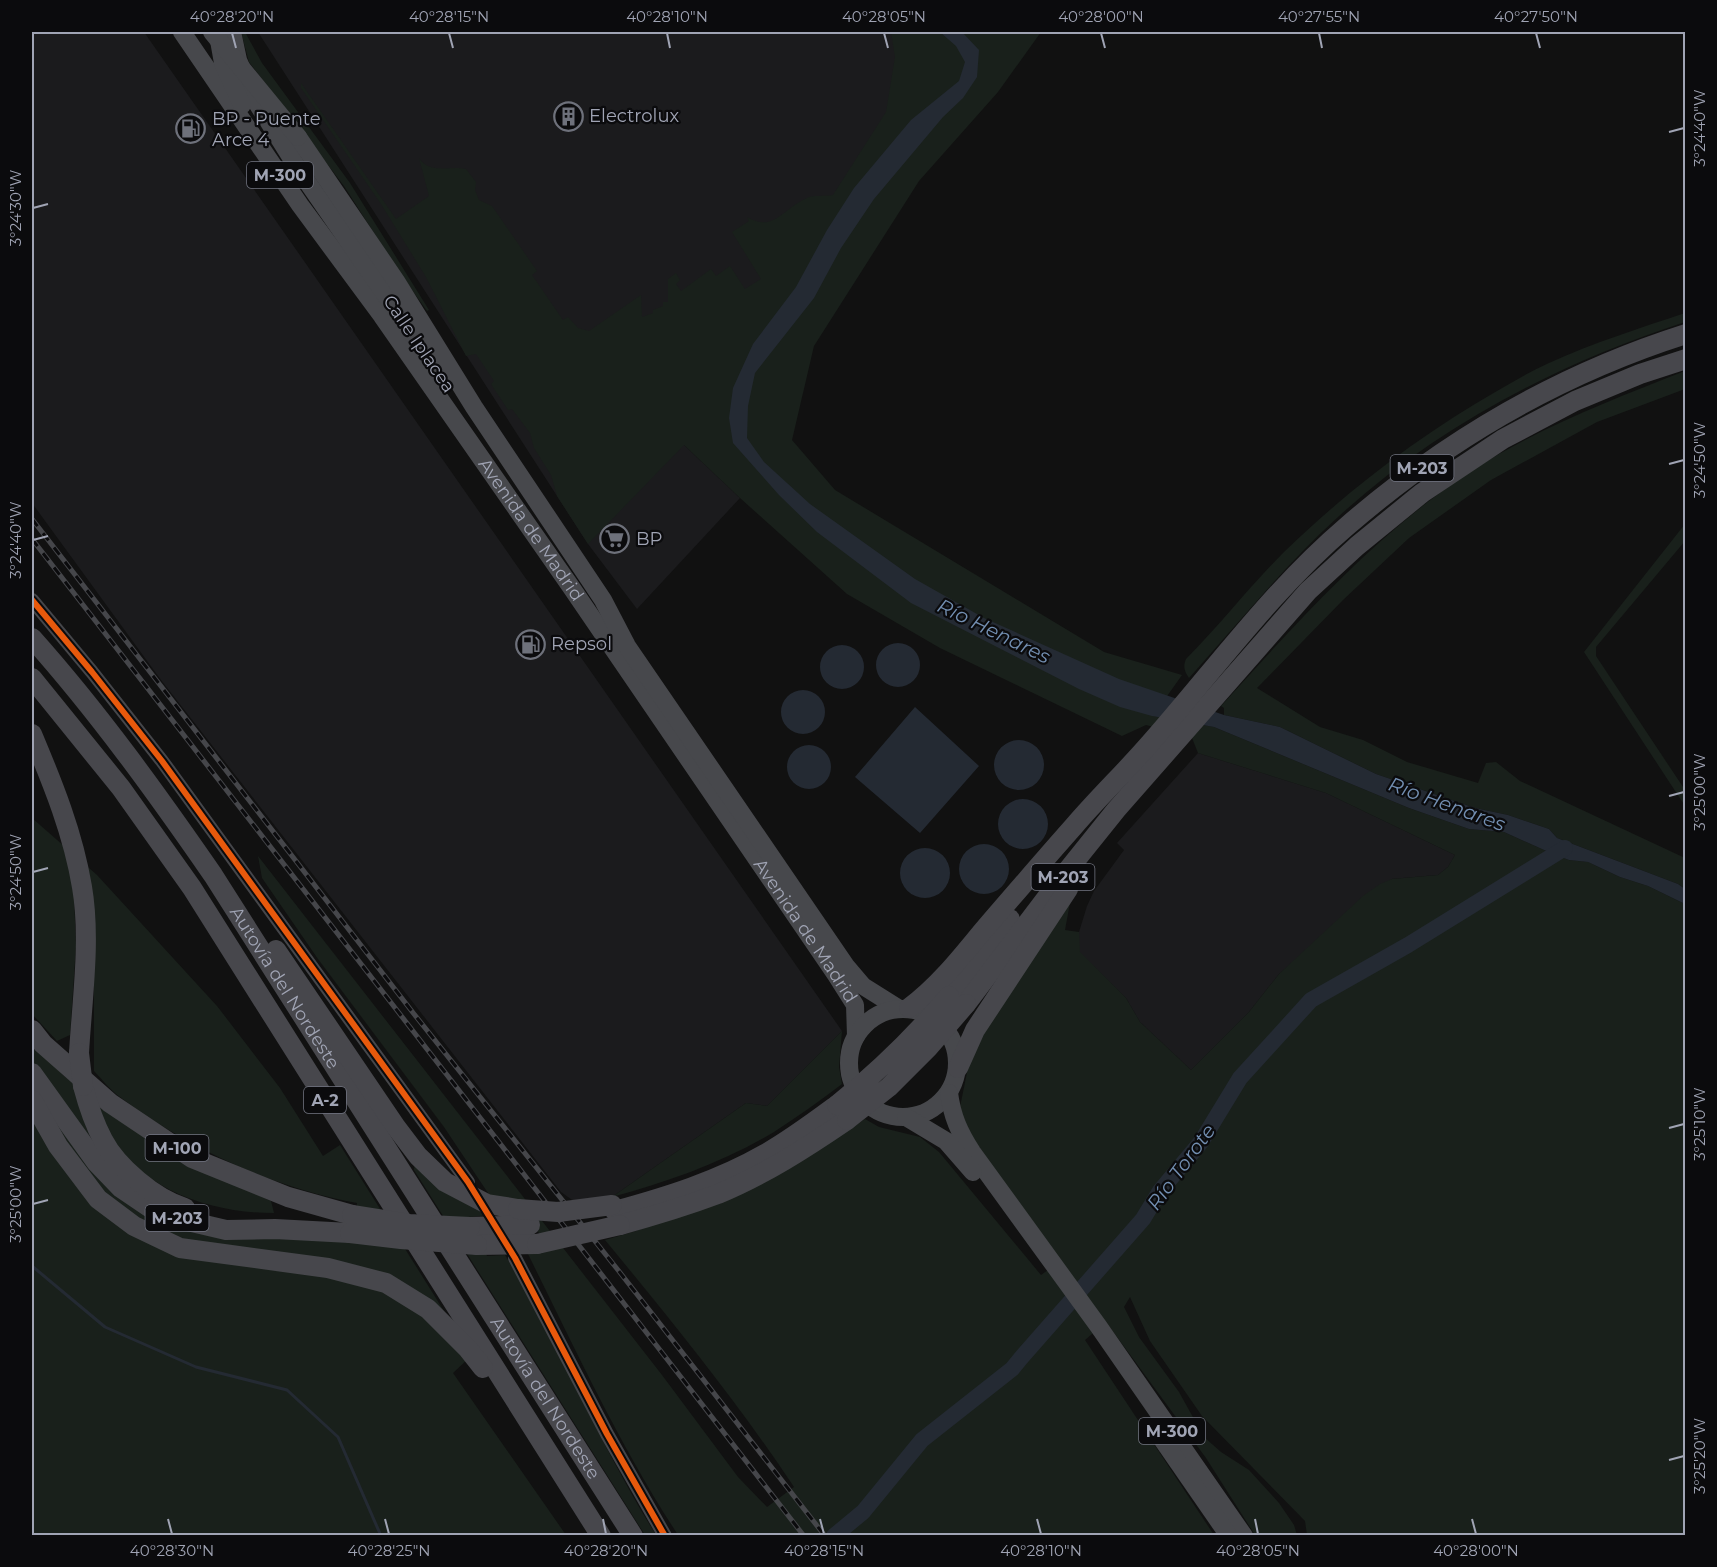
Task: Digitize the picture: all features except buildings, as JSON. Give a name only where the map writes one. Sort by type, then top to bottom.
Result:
[{"type":"highway","name":"M-203","points":[[473,1236],[537,1244],[717,1177],[765,1154],[811,1124],[842,1113],[889,1087],[928,1048],[957,1000],[1142,752],[1295,576],[1345,527],[1410,476],[1493,419],[1566,380],[1637,349],[1686,334]]},
{"type":"highway","name":"M-203","points":[[957,1000],[1116,810],[1151,773],[1308,591],[1357,546],[1422,494],[1503,439],[1575,401],[1640,374],[1686,359]]},
{"type":"highway","name":"Autovía del Nordeste","points":[[32,638],[153,789],[213,875],[633,1536]]},
{"type":"highway","name":"Autovía del Nordeste","points":[[32,678],[121,788],[192,888],[601,1536]]},
{"type":"highway","points":[[32,734],[57,793],[71,834],[82,889],[85,938],[79,1053],[82,1086],[91,1114],[104,1142],[134,1179],[159,1196],[182,1207],[228,1219],[351,1224]]},
{"type":"highway","name":"M-203","points":[[903,1008],[925,996],[1102,793],[1142,752]]},
{"type":"highway","points":[[958,1068],[975,1030],[1072,884],[1151,773]]},
{"type":"highway","name":"A-2","points":[[153,789],[193,829],[418,1156],[445,1182],[487,1204],[524,1217]]},
{"type":"highway","name":"M-100","points":[[32,1030],[43,1044],[110,1103],[192,1158],[351,1224],[409,1224],[473,1236],[524,1217],[616,1214]]},
{"type":"highway","name":"M-203","points":[[32,1073],[96,1162],[121,1188],[149,1207],[178,1219],[226,1230],[351,1224]]},
{"type":"highway","points":[[32,1100],[58,1146],[98,1199],[134,1226],[180,1248],[328,1268],[386,1283],[428,1309],[468,1349],[487,1373],[574,1511],[595,1536]]},
{"type":"highway","name":"M-203","points":[[616,1214],[672,1211],[720,1193],[773,1167],[810,1145],[842,1113]]},
{"type":"main road","name":"Avenida de Madrid","points":[[182,32],[300,205],[382,316],[571,587],[836,975],[855,1005],[856,1036]]},
{"type":"main road","name":"Avenida de Madrid","points":[[212,32],[298,137],[396,281],[474,407],[603,600],[627,646],[846,966],[863,987],[903,1008]]},
{"type":"main road","name":"Calle Iplacea","points":[[217,32],[223,63],[242,104],[382,316]]},
{"type":"main road","name":"Calle Iplacea","points":[[232,32],[238,60],[255,100],[285,148],[627,646]]},
{"type":"main road","points":[[396,281],[464,371]]},
{"type":"main road","points":[[856,1036],[862,1027],[877,1015],[903,1008]]},
{"type":"main road","name":"M-300","points":[[903,1008],[919,1010],[934,1017],[949,1033],[956,1048],[958,1068]]},
{"type":"main road","name":"M-300","points":[[856,1036],[849,1053],[849,1070],[859,1095],[872,1107],[888,1115],[906,1118],[946,1141],[1029,1238]]},
{"type":"main road","points":[[906,1118],[926,1113],[938,1106],[949,1093],[958,1068]]},
{"type":"main road","name":"M-300","points":[[949,1093],[952,1113],[959,1131],[1029,1238],[1244,1536]]},
{"type":"main road","name":"M-300","points":[[1095,1331],[1229,1536]]},
{"type":"street","points":[[32,600],[162,761],[468,1182]]},
{"type":"street","points":[[515,1258],[607,1434],[665,1536]]},
{"type":"shaded area","points":[[32,32],[144,32],[842,1031],[767,1106],[746,1103],[612,1197],[575,1202],[561,1192],[161,680],[32,503]]},
{"type":"shaded area","points":[[241,32],[245,32],[262,63],[350,183],[429,310],[427,311],[397,269],[344,186],[249,62]]},
{"type":"shaded area","points":[[258,32],[897,32],[903,94],[684,445],[740,498],[637,609],[588,544]]},
{"type":"shaded area","points":[[891,32],[1041,32],[998,92],[919,181],[814,346],[792,440],[835,490],[1104,652],[1182,675],[1153,716],[1214,727],[1409,808],[1469,829],[1504,832],[1569,860],[1588,862],[1620,877],[1648,886],[1685,904],[1685,1535],[1307,1535],[1305,1521],[1202,1416],[1150,1341],[1130,1297],[1124,1307],[1139,1337],[1179,1392],[1204,1437],[1221,1452],[1249,1470],[1279,1503],[1294,1525],[1297,1535],[1255,1535],[1206,1458],[1106,1322],[1085,1340],[1214,1535],[678,1535],[617,1432],[528,1254],[550,1249],[516,1200],[490,1196],[444,1127],[318,959],[262,878],[258,856],[662,1375],[738,1477],[767,1507],[794,1487],[679,1330],[605,1240],[636,1231],[800,1161],[865,1119],[879,1127],[920,1137],[939,1152],[1041,1275],[1059,1262],[972,1137],[963,1120],[960,1107],[972,1048],[1070,903],[1065,930],[1079,932],[1080,952],[1126,998],[1140,1022],[1191,1070],[1249,1012],[1279,974],[1363,896],[1392,879],[1438,875],[1448,867],[1455,855],[1326,793],[1198,753],[1192,738],[1146,725],[1122,736],[940,648],[847,594],[684,445],[588,544],[557,496],[551,475],[534,448],[530,433],[512,409],[508,410],[491,384],[494,381],[476,354],[466,356],[426,277],[381,204],[301,88],[301,83],[396,219],[429,196],[419,158],[434,168],[466,169],[476,182],[475,190],[479,200],[492,206],[537,271],[532,275],[563,320],[568,317],[578,328],[589,331],[641,295],[642,317],[653,313],[653,310],[663,306],[663,302],[668,302],[668,279],[676,273],[680,280],[676,284],[681,291],[711,269],[716,276],[730,266],[745,289],[761,279],[732,232],[749,221],[747,217],[756,221],[771,221],[808,197],[833,195],[886,112],[895,57]]},
{"type":"shaded area","points":[[1685,313],[1685,322],[1638,338],[1546,378],[1458,426],[1416,454],[1376,484],[1318,536],[1280,575],[1189,678],[1184,668],[1186,659],[1259,578],[1333,507],[1413,445],[1468,408],[1536,369],[1600,342]]},
{"type":"shaded area","points":[[1685,371],[1685,389],[1597,422],[1491,480],[1409,538],[1343,600],[1257,688],[1320,727],[1363,740],[1407,762],[1478,783],[1486,763],[1496,762],[1520,781],[1685,858],[1685,889],[1678,884],[1557,838],[1549,829],[1508,815],[1475,808],[1376,774],[1280,727],[1224,715],[1224,708],[1221,706],[1317,602],[1385,537],[1421,507],[1459,479],[1544,430]]},
{"type":"shaded area","points":[[1685,524],[1685,541],[1596,647],[1596,656],[1685,790],[1685,806],[1584,652]]},
{"type":"shaded area","points":[[1198,753],[1326,793],[1455,855],[1448,867],[1438,875],[1392,879],[1279,974],[1249,1012],[1191,1070],[1140,1022],[1126,998],[1079,952],[1079,932],[1094,891],[1124,850],[1117,843]]},
{"type":"shaded area","points":[[32,818],[97,875],[217,1006],[280,1088],[323,1156],[340,1145],[454,1327],[427,1302],[158,1233],[95,1190],[32,1093],[32,1086],[163,1220],[351,1242],[357,1203],[294,1187],[232,1164],[147,1116],[106,1084],[94,1071],[94,937],[74,897],[76,946],[70,1035],[57,1041],[32,1014]]},
{"type":"shaded area","points":[[842,1031],[839,1067],[842,1084],[817,1103],[774,1132],[716,1162],[675,1178],[612,1197],[746,1103],[767,1106]]},
{"type":"shaded area","points":[[32,1044],[63,1075],[106,1109],[184,1162],[271,1201],[274,1213],[225,1208],[178,1194],[156,1182],[137,1167],[120,1150],[106,1129],[86,1127],[102,1162],[32,1063]]},
{"type":"shaded area","points":[[32,1116],[133,1235],[367,1282],[417,1309],[469,1358],[453,1373],[566,1535],[32,1535]]},
{"type":"shaded area","points":[[415,1162],[500,1214],[469,1217],[487,1256],[505,1255],[525,1289],[616,1466],[656,1535],[645,1535],[414,1170]]},
{"type":"water","name":"Río Henares","points":[[940,32],[962,32],[979,50],[977,77],[963,98],[943,117],[874,199],[841,248],[814,298],[755,373],[748,406],[747,438],[764,462],[810,504],[915,579],[984,618],[1119,679],[1224,715],[1280,727],[1376,774],[1475,808],[1508,815],[1549,829],[1557,838],[1678,884],[1685,889],[1685,904],[1648,886],[1620,877],[1588,862],[1569,860],[1504,832],[1469,829],[1409,808],[1214,727],[1152,716],[1120,707],[1079,689],[911,603],[817,532],[779,495],[733,443],[729,418],[733,388],[753,344],[796,287],[827,230],[854,188],[911,120],[959,81],[965,62],[956,46]]},
{"type":"water","points":[[898,643],[913,650],[920,665],[913,680],[898,687],[883,680],[876,665],[883,650]]},
{"type":"water","points":[[842,645],[857,652],[864,667],[857,682],[842,689],[827,682],[820,667],[827,652]]},
{"type":"water","points":[[803,690],[819,696],[825,712],[819,728],[803,734],[787,728],[781,712],[787,696]]},
{"type":"water","points":[[915,707],[979,766],[920,833],[855,777]]},
{"type":"water","points":[[1014,740],[1024,740],[1037,747],[1044,760],[1044,770],[1037,783],[1024,790],[1014,790],[1005,786],[998,779],[994,770],[994,760],[998,751],[1005,744]]},
{"type":"water","points":[[809,745],[824,752],[831,767],[824,782],[809,789],[794,782],[787,767],[794,752]]},
{"type":"water","points":[[1018,799],[1028,799],[1041,806],[1048,819],[1048,829],[1041,842],[1028,849],[1018,849],[1009,845],[1002,838],[998,829],[998,819],[1002,810],[1009,803]]},
{"type":"water","points":[[979,844],[989,844],[1002,851],[1009,864],[1009,874],[1002,887],[989,894],[979,894],[970,890],[963,883],[959,874],[959,864],[963,855],[970,848]]},
{"type":"water","points":[[920,848],[930,848],[943,855],[950,868],[950,878],[943,891],[930,898],[920,898],[911,894],[904,887],[900,878],[900,868],[904,859],[911,852]]},
{"type":"waterway","name":"Río Torote","points":[[834,1536],[863,1512],[922,1440],[1012,1369],[1143,1219],[1160,1191],[1201,1142],[1240,1078],[1311,1000],[1408,945],[1565,848]]},
{"type":"waterway","points":[[32,1266],[105,1327],[196,1367],[287,1390],[338,1437],[381,1536]]},
{"type":"railway","points":[[32,519],[414,1014],[618,1270],[825,1536]]},
{"type":"railway","points":[[32,539],[804,1536]]},
{"type":"cycle path","points":[[32,600],[162,761],[468,1182],[515,1258],[607,1434],[665,1536]]},
{"type":"place","name":"Electrolux","points":[[568,116]]},
{"type":"place","name":"BP - Puente Arce 4","points":[[191,129]]},
{"type":"place","name":"BP","points":[[615,539]]},
{"type":"place","name":"Repsol","points":[[530,644]]}]
